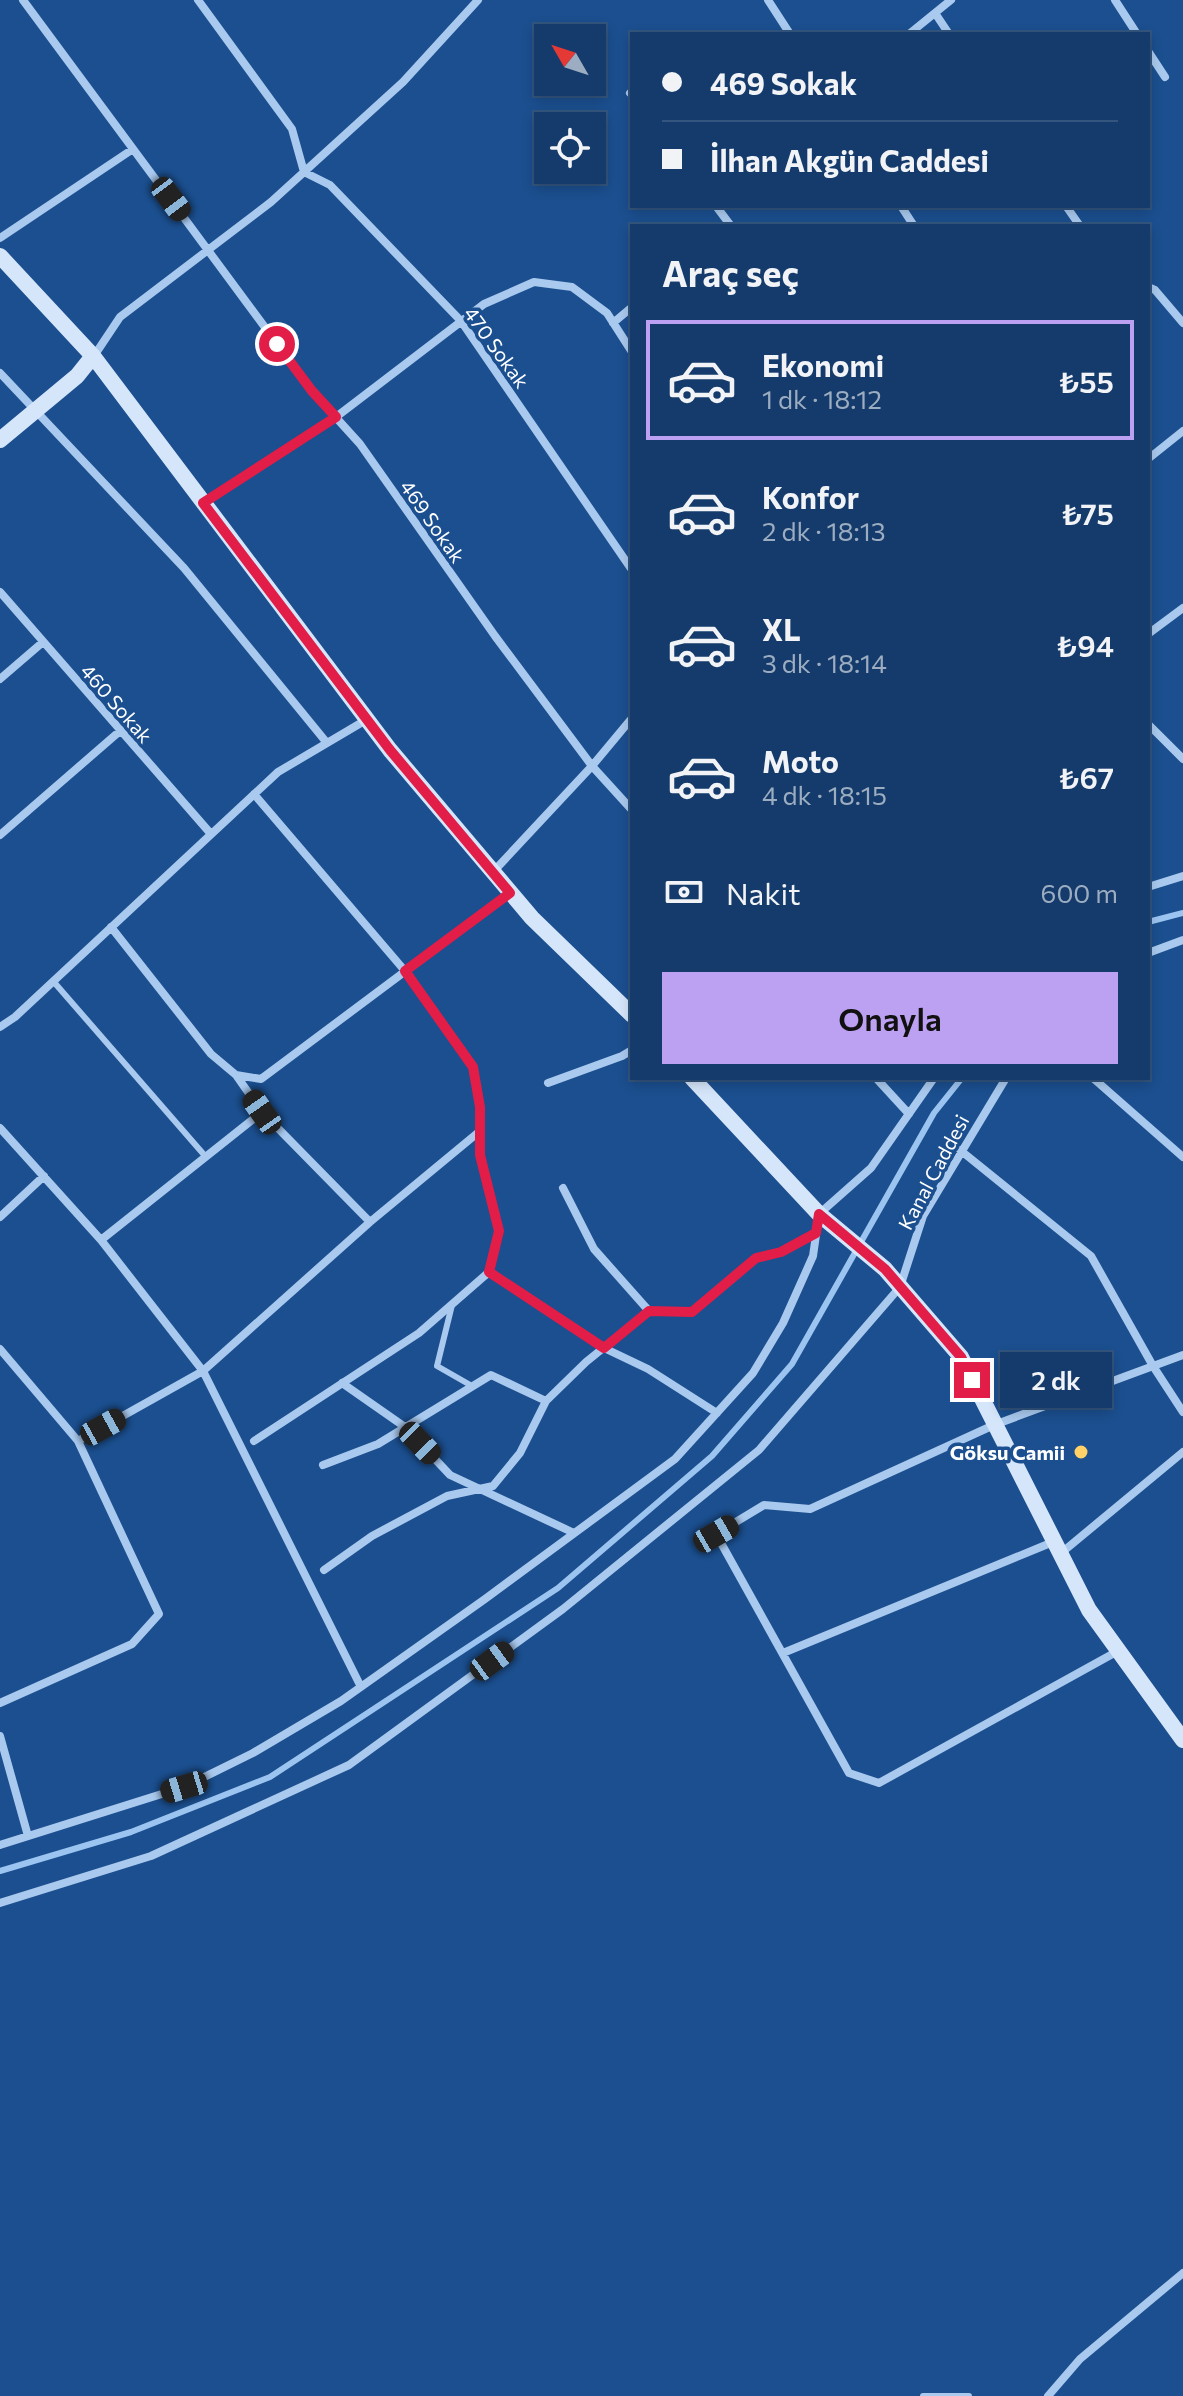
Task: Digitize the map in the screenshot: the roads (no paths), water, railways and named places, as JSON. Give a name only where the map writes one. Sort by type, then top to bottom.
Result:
[{"type":"main road","points":[[0,256],[93,356],[366,720],[493,873],[532,918],[630,1013]]},
{"type":"main road","points":[[0,440],[77,376],[93,356]]},
{"type":"main road","points":[[694,1080],[819,1214],[885,1269],[961,1357],[1089,1610],[1183,1740]]},
{"type":"street","name":"469 Sokak","points":[[23,0],[312,391],[360,444],[495,636],[592,766],[630,808]]},
{"type":"street","points":[[198,0],[292,129],[304,172]]},
{"type":"street","points":[[93,356],[120,317],[271,202],[403,82],[478,0]]},
{"type":"street","points":[[768,0],[789,32]]},
{"type":"street","points":[[911,32],[951,0]]},
{"type":"street","points":[[1115,0],[1136,32]]},
{"type":"street","points":[[935,13],[948,32]]},
{"type":"street","points":[[1150,54],[1165,77]]},
{"type":"street","points":[[0,238],[133,149]]},
{"type":"street","name":"470 Sokak","points":[[304,172],[330,185],[461,321],[630,567]]},
{"type":"street","points":[[203,503],[336,417],[484,304],[534,282],[572,287],[607,313],[630,349]]},
{"type":"street","points":[[1150,288],[1183,323]]},
{"type":"street","points":[[613,323],[630,309]]},
{"type":"street","points":[[0,373],[184,568],[327,743]]},
{"type":"street","points":[[1150,457],[1183,431]]},
{"type":"street","name":"460 Sokak","points":[[0,592],[211,834]]},
{"type":"street","points":[[1150,633],[1183,608]]},
{"type":"street","points":[[0,679],[43,642]]},
{"type":"street","points":[[0,1027],[15,1017],[278,772],[366,720]]},
{"type":"street","points":[[493,873],[630,720]]},
{"type":"street","points":[[1150,726],[1183,759]]},
{"type":"street","points":[[0,835],[120,731]]},
{"type":"street","points":[[254,794],[405,971],[473,1067],[480,1107],[480,1155],[499,1231],[489,1272],[452,1305],[419,1333],[254,1441]]},
{"type":"street","points":[[1150,886],[1183,876]]},
{"type":"street","points":[[236,1075],[261,1079],[510,893]]},
{"type":"street","points":[[111,927],[211,1054],[236,1075],[262,1112],[370,1222]]},
{"type":"street","points":[[1150,952],[1183,940]]},
{"type":"street","points":[[548,1083],[630,1051]]},
{"type":"street","points":[[878,1080],[909,1114]]},
{"type":"street","points":[[0,1845],[184,1787],[253,1753],[361,1687],[675,1459],[753,1373],[783,1323],[813,1256],[819,1214],[871,1168],[933,1080]]},
{"type":"street","name":"Kanal Caddesi","points":[[900,1287],[923,1216],[1005,1080]]},
{"type":"street","points":[[1095,1080],[1183,1157]]},
{"type":"street","points":[[101,1240],[262,1112]]},
{"type":"street","points":[[0,1128],[101,1240],[203,1371],[361,1687]]},
{"type":"street","points":[[78,1441],[203,1371],[370,1222],[480,1131]]},
{"type":"street","points":[[960,1150],[1091,1256],[1153,1366],[1183,1412]]},
{"type":"street","points":[[0,1217],[44,1176]]},
{"type":"street","points":[[563,1188],[594,1249],[649,1311]]},
{"type":"street","points":[[324,1570],[372,1536],[447,1496],[493,1486],[520,1453],[546,1401],[649,1311],[692,1312],[756,1258],[781,1252],[816,1233]]},
{"type":"street","points":[[489,1272],[604,1348],[648,1369],[717,1413]]},
{"type":"street","points":[[0,1903],[151,1856],[349,1765],[563,1609],[759,1450],[900,1287]]},
{"type":"street","points":[[0,1349],[78,1441],[159,1614],[132,1644],[0,1703]]},
{"type":"street","points":[[1118,1651],[879,1783],[849,1773],[716,1534],[764,1505],[810,1509],[994,1425],[1183,1355]]},
{"type":"street","points":[[323,1465],[378,1444],[491,1375],[546,1401]]},
{"type":"street","points":[[342,1383],[405,1427],[450,1475],[574,1533]]},
{"type":"street","points":[[783,1653],[1056,1548],[1183,1452]]},
{"type":"street","points":[[0,1736],[28,1836]]},
{"type":"street","points":[[1048,2396],[1080,2359],[1183,2273]]},
{"type":"lane","points":[[53,981],[206,1157]]},
{"type":"lane","points":[[452,1305],[437,1366],[472,1386]]},
{"type":"lane","points":[[923,2396],[969,2396]]},
{"type":"waterway","points":[[1150,921],[1183,913]]},
{"type":"waterway","points":[[0,1871],[131,1832],[270,1777],[558,1588],[712,1456],[792,1364],[934,1113],[960,1080]]},
{"type":"place","name":"Göksu Camii","points":[[1081,1452]]}]
